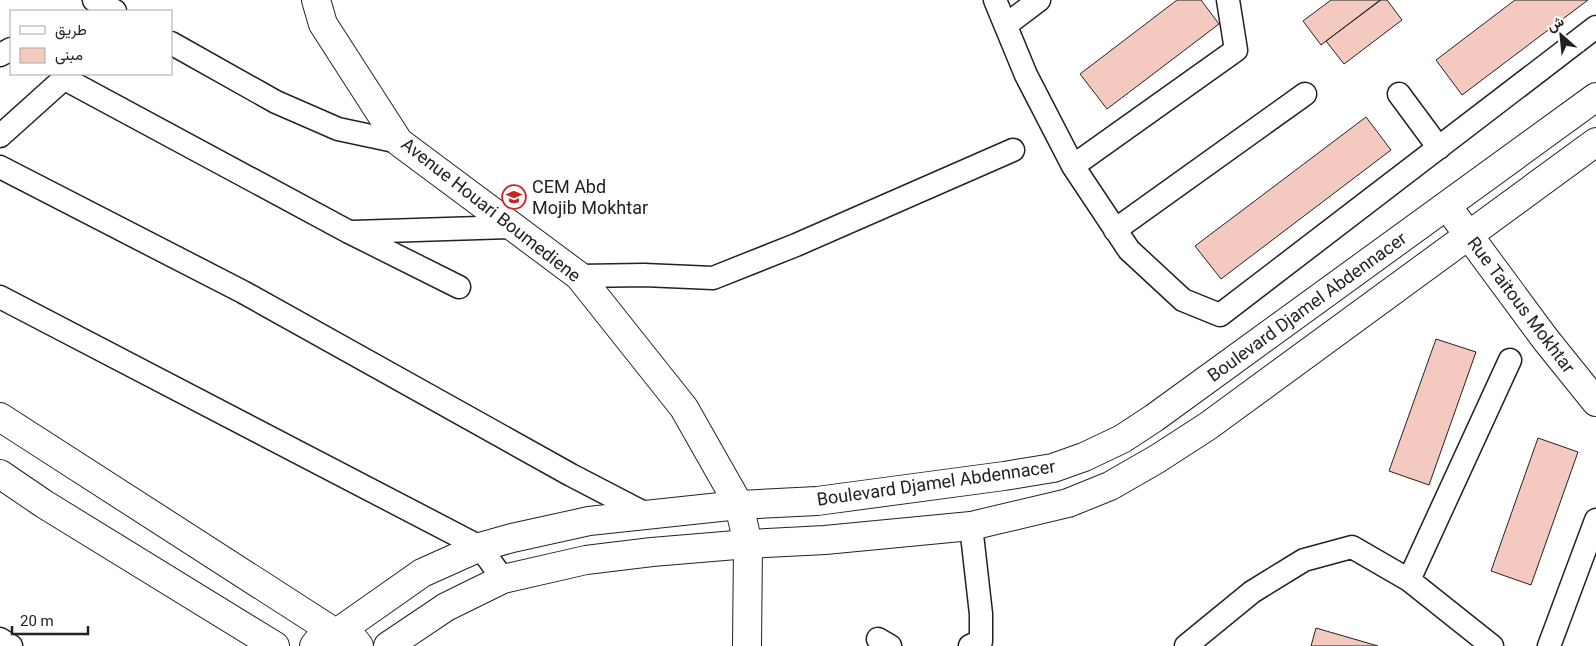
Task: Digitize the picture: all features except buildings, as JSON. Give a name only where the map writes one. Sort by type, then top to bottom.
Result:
[{"type":"main road","name":"Avenue Houari Boumediene","points":[[316,0],[323,24],[399,142],[579,276],[684,408],[739,504],[748,544],[747,646]]},
{"type":"main road","name":"Boulevard Djamel Abdennacer","points":[[343,640],[422,573],[480,547],[589,521],[739,504],[817,501],[994,478],[1053,468],[1084,457],[1122,439],[1154,418],[1596,97]]},
{"type":"main road","name":"Boulevard Djamel Abdennacer","points":[[388,646],[446,607],[502,579],[586,560],[652,552],[825,540],[972,526],[1068,503],[1110,486],[1157,459],[1208,426],[1596,142]]},
{"type":"main road","name":"Rue Taitous Mokhtar","points":[[1447,206],[1546,340],[1596,402]]},
{"type":"main road","points":[[0,417],[343,640]]},
{"type":"main road","points":[[0,474],[44,504],[275,646]]},
{"type":"street","points":[[995,0],[1026,75],[1073,166],[1129,250],[1183,300],[1220,315],[1596,27]]},
{"type":"street","points":[[1006,25],[1039,0]]},
{"type":"street","points":[[1073,166],[1236,50],[1228,0]]},
{"type":"street","points":[[172,44],[276,102],[338,129],[399,142]]},
{"type":"street","points":[[0,136],[67,76],[349,232],[459,287]]},
{"type":"street","points":[[1115,230],[1305,94]]},
{"type":"street","points":[[1399,94],[1439,148]]},
{"type":"street","points":[[579,276],[644,275],[713,278],[796,245],[1012,150]]},
{"type":"street","points":[[0,167],[243,292],[570,475],[648,515]]},
{"type":"street","points":[[349,232],[514,226]]},
{"type":"street","points":[[0,297],[480,547],[502,579]]},
{"type":"street","points":[[1409,580],[1510,360]]},
{"type":"street","points":[[1549,646],[1596,520]]},
{"type":"street","points":[[970,646],[981,641],[981,614],[972,526]]},
{"type":"street","points":[[1186,646],[1252,592],[1304,560],[1352,547],[1409,580],[1492,646]]},
{"type":"street","points":[[0,639],[11,646]]},
{"type":"place","name":"CEM Abd Mojib Mokhtar","points":[[514,197]]}]
